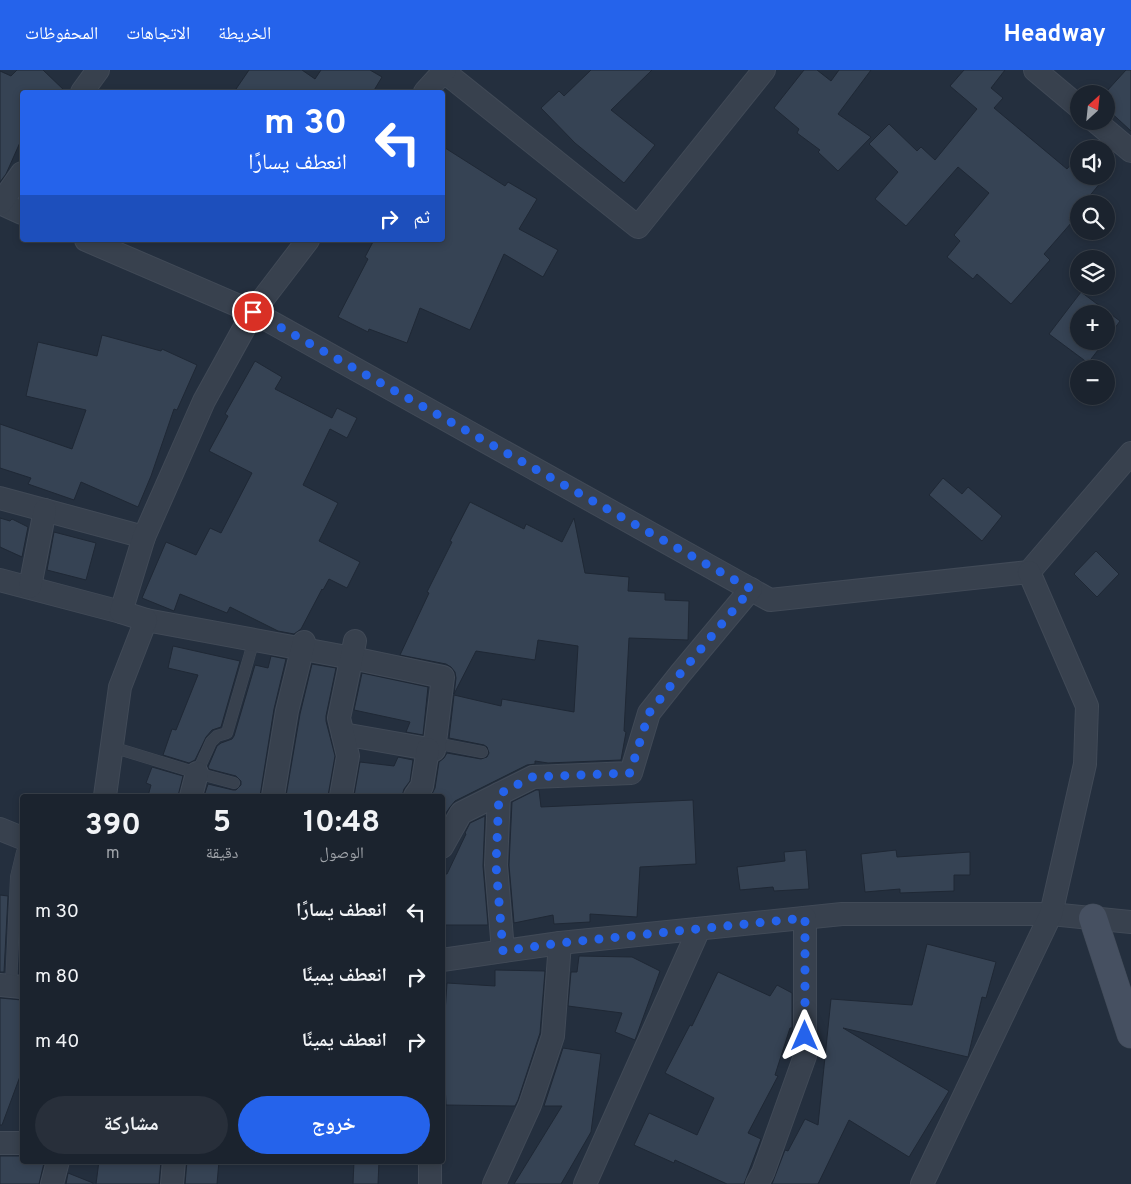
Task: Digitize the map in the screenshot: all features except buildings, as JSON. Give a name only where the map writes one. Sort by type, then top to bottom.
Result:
[{"type":"street","points":[[83,90],[98,70]]},
{"type":"street","points":[[427,90],[444,71],[638,227],[764,70]]},
{"type":"street","points":[[1035,70],[1070,99]]},
{"type":"street","points":[[1105,130],[1131,152]]},
{"type":"street","points":[[20,177],[0,203],[20,211]]},
{"type":"street","points":[[91,242],[253,312],[770,600],[1029,572],[1131,452]]},
{"type":"street","points":[[121,612],[144,536],[204,400],[253,312],[306,242]]},
{"type":"street","points":[[0,498],[144,536]]},
{"type":"street","points":[[30,587],[45,510]]},
{"type":"street","points":[[922,1184],[1051,914],[1085,764],[1087,706],[1029,572]]},
{"type":"street","points":[[0,580],[146,620],[254,640],[353,650],[443,677],[431,746],[422,786],[417,794]]},
{"type":"street","points":[[445,842],[461,813],[532,777],[630,773],[649,713],[751,589]]},
{"type":"street","points":[[105,794],[120,687],[146,620]]},
{"type":"street","points":[[273,794],[287,711],[303,646]]},
{"type":"street","points":[[341,794],[348,756],[339,718],[353,650]]},
{"type":"street","points":[[343,734],[431,746]]},
{"type":"street","points":[[192,794],[197,773]]},
{"type":"street","points":[[499,794],[496,865],[503,951]]},
{"type":"street","points":[[0,829],[20,837]]},
{"type":"street","points":[[445,960],[560,943],[842,914],[1051,914],[1131,922]]},
{"type":"street","points":[[757,1184],[763,1174],[804,1056],[805,918]]},
{"type":"street","points":[[1092,918],[1131,1034]]},
{"type":"street","points":[[585,1184],[699,929]]},
{"type":"street","points":[[494,1184],[530,1104],[554,1036],[560,943]]},
{"type":"street","points":[[0,1143],[20,1143]]},
{"type":"street","points":[[52,1184],[57,1164]]},
{"type":"street","points":[[172,1184],[174,1164]]},
{"type":"street","points":[[430,1164],[430,1184]]},
{"type":"lane","points":[[197,773],[210,742],[217,736],[227,733],[254,640]]},
{"type":"lane","points":[[431,746],[482,752]]},
{"type":"lane","points":[[112,747],[234,783]]},
{"type":"lane","points":[[11,986],[16,877],[20,860]]},
{"type":"route","points":[[253,312],[751,589],[649,713],[630,773],[532,777],[499,794],[496,865],[503,951],[560,943],[805,918],[805,1036]]}]
